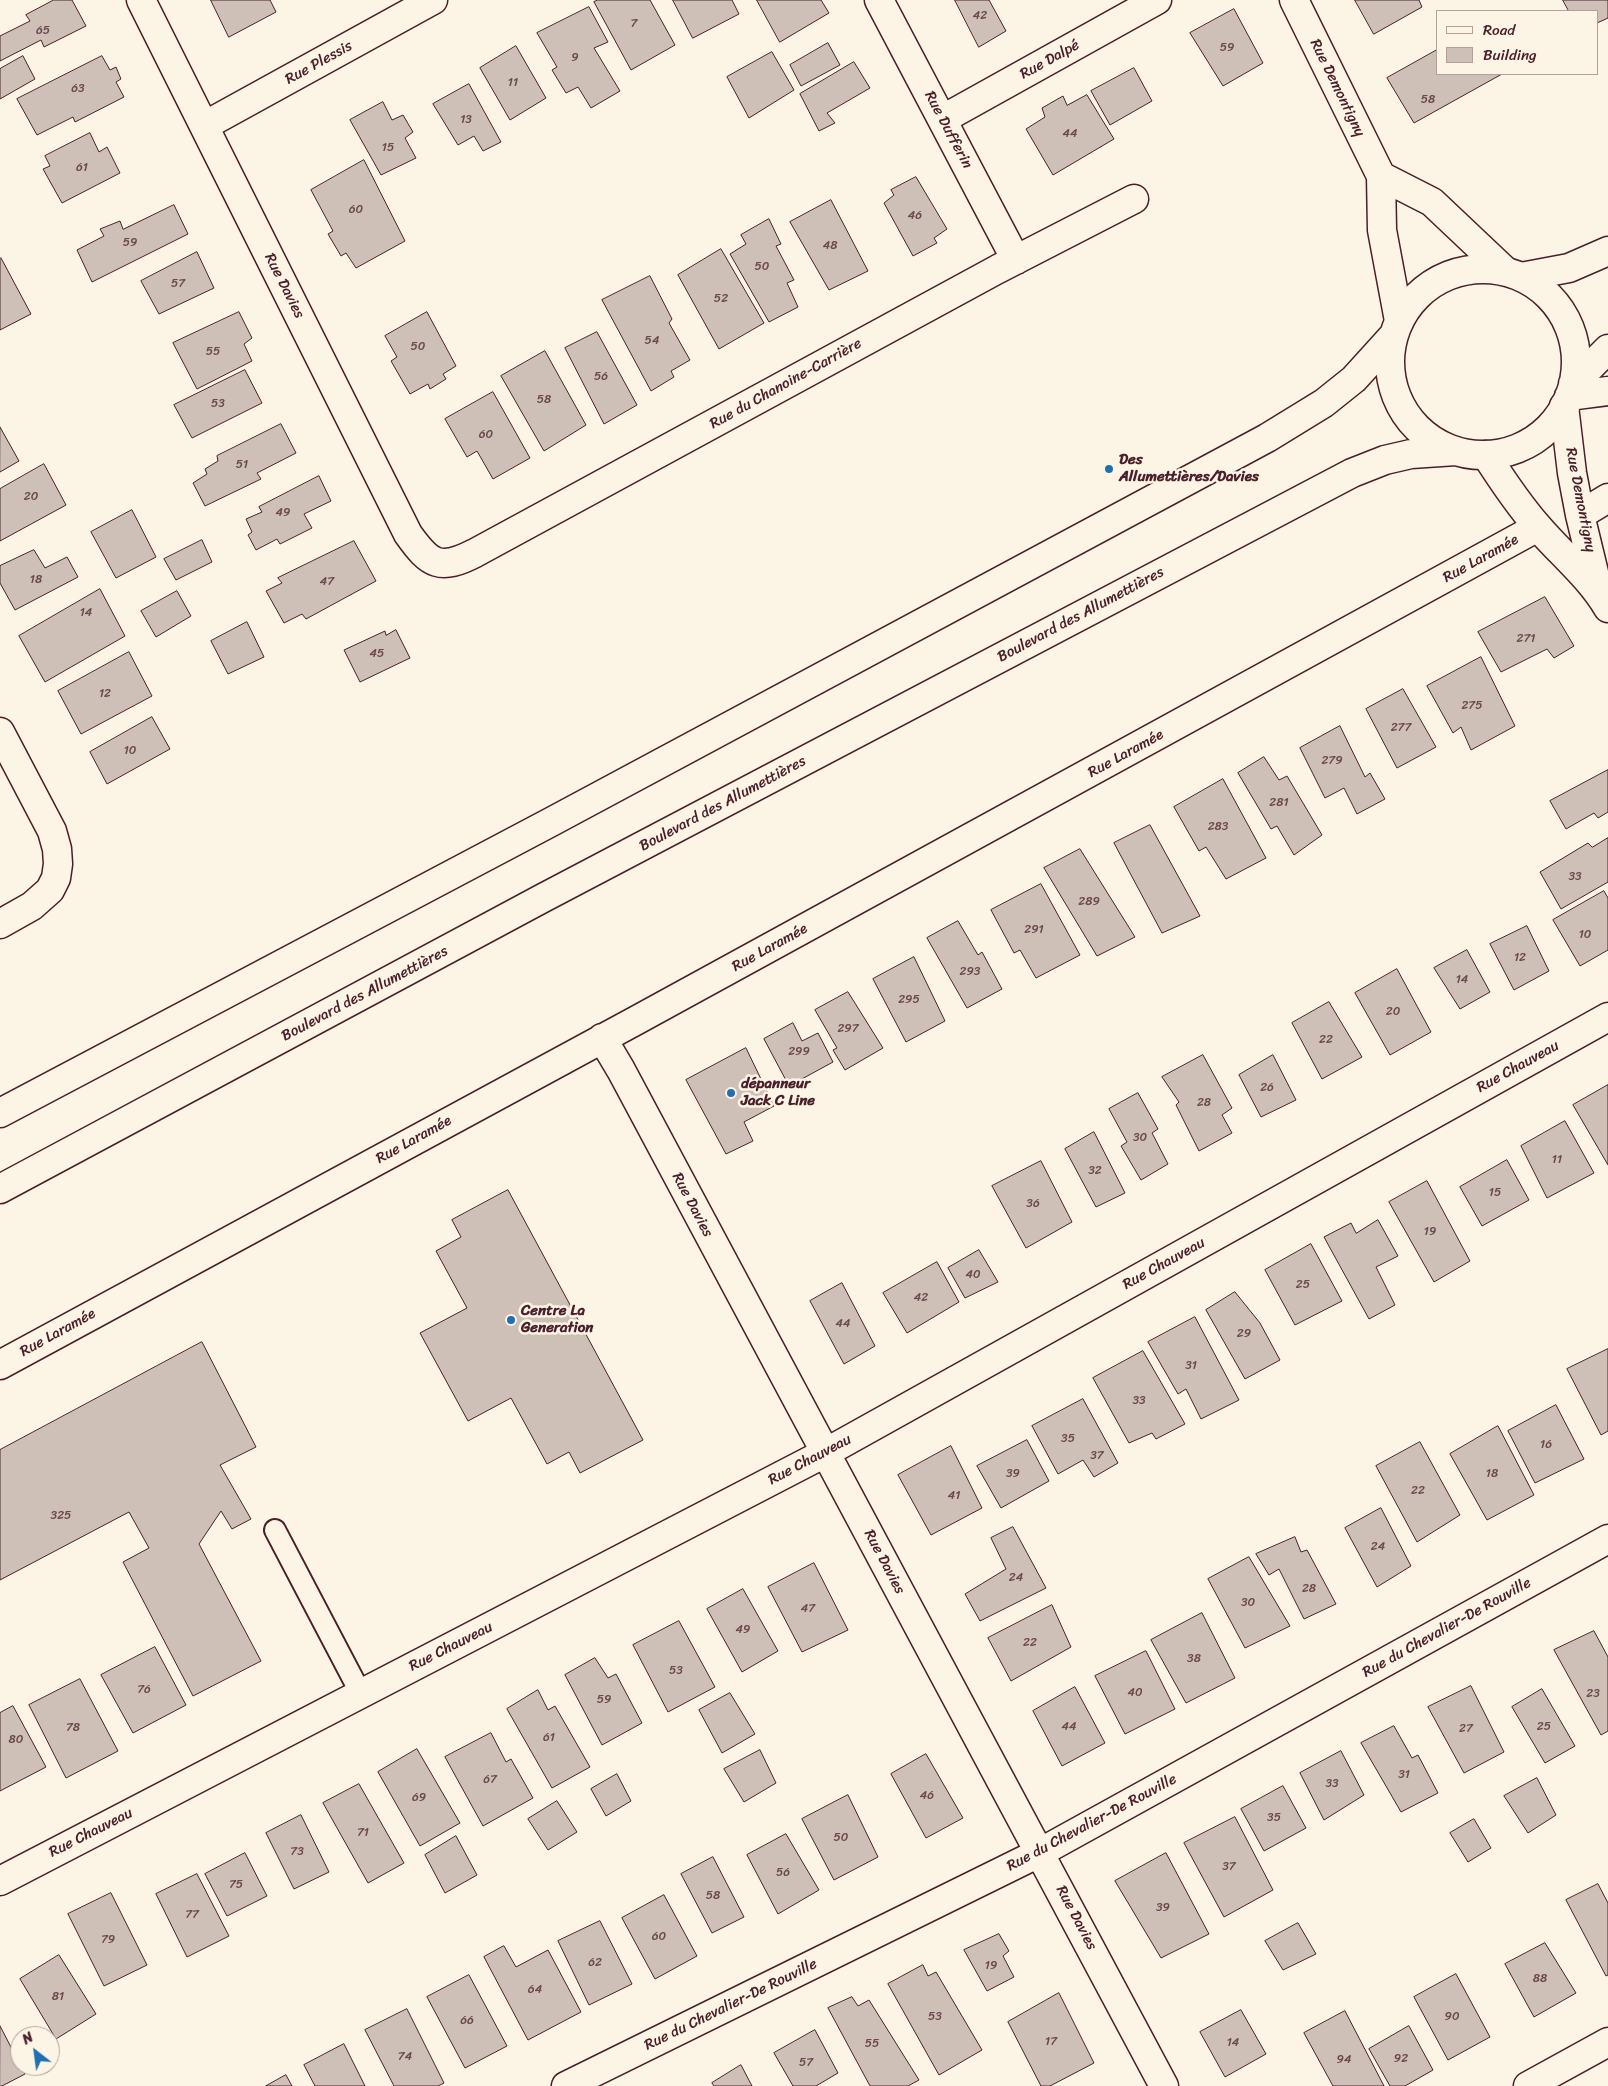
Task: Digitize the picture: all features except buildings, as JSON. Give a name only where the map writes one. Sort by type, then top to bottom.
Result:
[{"type":"street","name":"Rue Davies","points":[[141,0],[408,534],[419,549],[438,563]]},
{"type":"street","name":"Rue Plessis","points":[[204,126],[433,0]]},
{"type":"street","name":"Rue Dufferin","points":[[879,0],[1016,260]]},
{"type":"street","name":"Rue Dalpé","points":[[943,119],[1157,0]]},
{"type":"street","name":"Rue Demontigny","points":[[1294,0],[1380,176],[1382,230],[1396,328]]},
{"type":"street","points":[[1380,176],[1432,202],[1513,274]]},
{"type":"street","name":"Rue du Chanoine-Carrière","points":[[438,563],[456,563],[1016,260],[1134,199]]},
{"type":"street","points":[[0,1113],[551,822],[1268,438],[1324,403],[1354,379],[1396,328],[1408,306],[1436,282],[1452,274],[1469,270],[1487,269],[1513,274],[1569,268],[1608,251]]},
{"type":"street","name":"Rue Demontigny","points":[[1513,274],[1537,286],[1551,298],[1562,313],[1570,330],[1575,348],[1569,395],[1572,473],[1580,515],[1604,601]]},
{"type":"street","points":[[1396,328],[1390,353],[1390,372],[1394,390],[1401,406],[1411,421],[1424,434],[1440,444],[1456,451],[1486,455],[1502,453],[1532,441],[1556,420],[1569,395],[1608,349]]},
{"type":"street","points":[[1569,395],[1608,391]]},
{"type":"street","name":"Boulevard des Allumettières","points":[[0,1189],[552,893],[1336,481],[1385,460],[1411,454],[1456,451]]},
{"type":"street","name":"Rue Demontigny","points":[[1486,455],[1509,492],[1538,528],[1604,601]]},
{"type":"street","points":[[1580,515],[1608,498]]},
{"type":"street","name":"Rue Laramée","points":[[0,1365],[1538,528]]},
{"type":"street","points":[[0,732],[52,831],[57,849],[58,864],[56,878],[50,890],[32,906],[0,924]]},
{"type":"street","name":"Rue Chauveau","points":[[0,1881],[825,1453],[1608,1017]]},
{"type":"street","name":"Rue Davies","points":[[602,1038],[621,1070],[825,1453],[1041,1852],[1164,2086]]},
{"type":"street","name":"Rue du Chevalier-De Rouville","points":[[566,2086],[1041,1852],[1608,1539]]},
{"type":"street","points":[[1528,2086],[1608,2042]]},
{"type":"lane","points":[[275,1530],[360,1694]]},
{"type":"place","name":"Des Allumettières/Davies","points":[[1109,469]]},
{"type":"place","name":"dépanneur Jack C Line","points":[[731,1093]]},
{"type":"place","name":"Centre La Generation","points":[[511,1320]]}]
